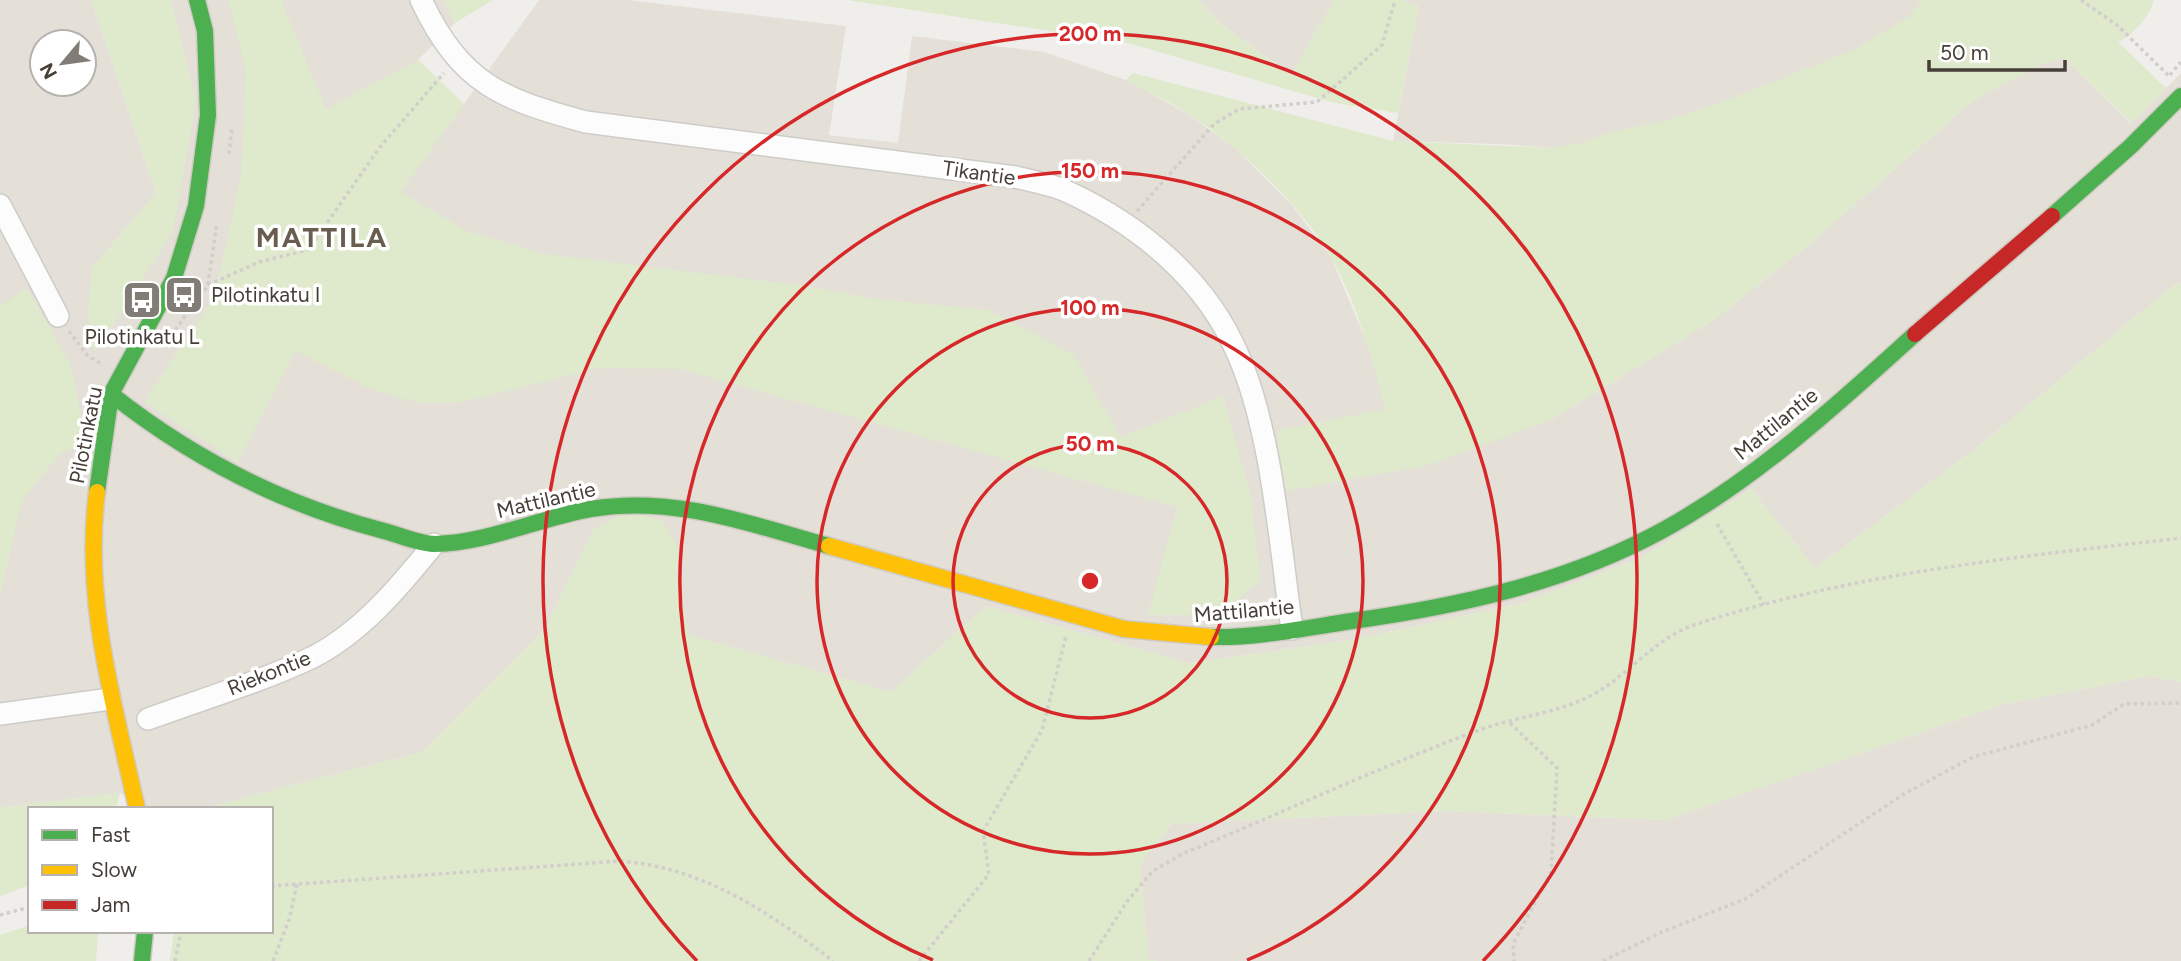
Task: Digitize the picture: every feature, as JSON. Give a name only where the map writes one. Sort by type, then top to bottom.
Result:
[{"type":"street","name":"Pilotinkatu","points":[[137,807],[110,699],[94,601],[94,517],[111,394],[174,278],[196,206],[208,115],[205,31],[197,0]]},
{"type":"street","name":"Tikantie","points":[[421,0],[436,30],[456,60],[491,87],[527,106],[586,122],[1014,177],[1064,190],[1126,224],[1175,262],[1210,304],[1239,356],[1256,405],[1276,516],[1292,629]]},
{"type":"street","name":"Mattilantie","points":[[111,394],[155,429],[241,478],[327,516],[434,544],[494,534],[590,509],[640,504],[692,508],[1124,629],[1181,637],[1231,637],[1405,615],[1501,595],[1631,545],[1705,504],[1784,447],[1893,354],[2176,102]]},
{"type":"street","points":[[0,205],[58,316]]},
{"type":"street","name":"Riekontie","points":[[148,719],[314,656],[363,622],[401,585],[434,544]]},
{"type":"street","points":[[0,714],[110,699]]},
{"type":"street","points":[[142,961],[145,933]]},
{"type":"path","points":[[1126,224],[1214,124],[1238,109],[1317,102],[1382,45],[1395,0]]},
{"type":"path","points":[[2081,0],[2117,25],[2169,76],[2176,102]]},
{"type":"path","points":[[208,285],[259,262],[308,250],[380,147],[456,60]]},
{"type":"path","points":[[2169,76],[2181,62]]},
{"type":"path","points":[[58,316],[87,355],[120,376]]},
{"type":"path","points":[[1705,504],[1763,605]]},
{"type":"path","points":[[1089,961],[1128,900],[1153,871],[1182,854],[1484,729],[1560,710],[1593,695],[1631,670],[1661,644],[1691,626],[1837,586],[2181,538]]},
{"type":"path","points":[[919,961],[989,874],[983,831],[1042,730],[1071,614]]},
{"type":"path","points":[[1603,961],[1662,932],[1745,899],[1904,794],[1973,757],[2092,725],[2124,704],[2181,703]]},
{"type":"path","points":[[1509,723],[1558,768],[1551,872],[1513,944],[1514,961]]},
{"type":"path","points":[[273,886],[620,861],[645,863],[717,886],[782,921],[832,961]]},
{"type":"path","points":[[273,961],[289,920],[297,884]]},
{"type":"path","points":[[0,915],[28,908]]},
{"type":"path","points":[[175,961],[181,933]]},
{"type":"shaded area","points":[[0,0],[91,0],[156,193],[91,269],[96,352],[196,101],[171,0],[444,0],[455,23],[418,60],[464,104],[539,0],[628,0],[846,26],[829,135],[898,143],[912,36],[1044,52],[1126,80],[1190,115],[1237,150],[1291,204],[1331,257],[1365,338],[1551,420],[1715,319],[1810,244],[1971,102],[2060,54],[2131,123],[2181,73],[2181,284],[2178,282],[1969,454],[1815,568],[1751,489],[1642,557],[1523,603],[1351,640],[1189,663],[986,606],[891,692],[688,635],[676,574],[679,548],[594,529],[545,629],[422,752],[209,807],[147,807],[120,793],[0,808]]},
{"type":"shaded area","points":[[1198,0],[1334,0],[1291,75],[1221,24]]},
{"type":"shaded area","points":[[1402,0],[2041,0],[1689,158],[1499,144],[1393,141],[1419,6]]},
{"type":"shaded area","points":[[2150,676],[2181,682],[2181,961],[1157,961],[1148,958],[1140,864],[1172,824],[1446,811],[1667,820],[2004,704]]},
{"type":"green space","points":[[91,0],[171,0],[196,101],[173,231],[96,352],[87,340],[91,269],[156,193]]},
{"type":"green space","points":[[228,0],[281,0],[326,109],[418,60],[464,104],[401,192],[467,231],[544,254],[804,286],[876,299],[989,310],[1073,354],[1121,437],[1223,396],[1251,496],[1260,579],[1223,615],[1148,615],[1177,507],[679,369],[599,368],[457,403],[418,403],[368,388],[296,351],[237,462],[144,402],[215,296],[241,175],[246,71]]},
{"type":"green space","points":[[444,0],[493,0],[455,23]]},
{"type":"green space","points":[[847,0],[1198,0],[1221,24],[1291,75],[1334,0],[1402,0],[1419,6],[1398,113],[1335,103],[1128,43]]},
{"type":"green space","points":[[1922,0],[2154,0],[2140,24],[2118,42],[2166,88],[2132,123],[2064,58],[2043,63],[1971,102],[1810,244],[1715,319],[1551,420],[1429,465],[1286,491],[1276,431],[1385,409],[1356,312],[1331,257],[1287,198],[1250,162],[1211,130],[1184,111],[1126,80],[1133,73],[1393,141],[1553,148],[1585,142],[1610,132],[1665,121],[1711,106],[1854,50],[1910,16]]},
{"type":"green space","points":[[2178,282],[2181,284],[2181,682],[2150,676],[2004,704],[1667,820],[1446,811],[1172,824],[1140,864],[1148,958],[1157,961],[170,961],[174,933],[273,933],[273,807],[209,807],[422,752],[545,629],[594,529],[630,510],[662,521],[679,548],[676,574],[689,635],[891,692],[986,606],[1189,663],[1351,640],[1523,603],[1642,557],[1751,489],[1815,568],[1969,454]]},
{"type":"green space","points":[[27,288],[71,365],[86,440],[60,454],[22,500],[0,596],[0,306]]},
{"type":"green space","points":[[120,793],[116,807],[28,807],[28,886],[0,896],[0,808]]},
{"type":"green space","points":[[28,926],[28,933],[98,933],[96,961],[0,961],[0,935]]},
{"type":"traffic: fast","points":[[97,492],[111,394],[174,278],[196,206],[208,115],[205,31],[197,0]]},
{"type":"traffic: fast","points":[[2052,216],[2131,146],[2181,96]]},
{"type":"traffic: fast","points":[[1211,637],[1282,632],[1433,608],[1513,589],[1591,564],[1665,529],[1732,487],[1795,439],[1915,334]]},
{"type":"traffic: fast","points":[[111,394],[174,439],[240,477],[311,508],[423,543],[455,543],[591,509],[652,506],[712,514],[829,546]]},
{"type":"traffic: fast","points":[[142,961],[145,933]]},
{"type":"traffic: slow","points":[[97,492],[94,532],[97,612],[137,807]]},
{"type":"traffic: slow","points":[[829,546],[1124,629],[1211,637]]},
{"type":"traffic: jam","points":[[1915,334],[2052,216]]},
{"type":"place","name":"Pilotinkatu I","points":[[184,295]]},
{"type":"place","name":"Pilotinkatu L","points":[[142,300]]},
{"type":"district","name":"MATTILA","points":[[322,237]]}]
